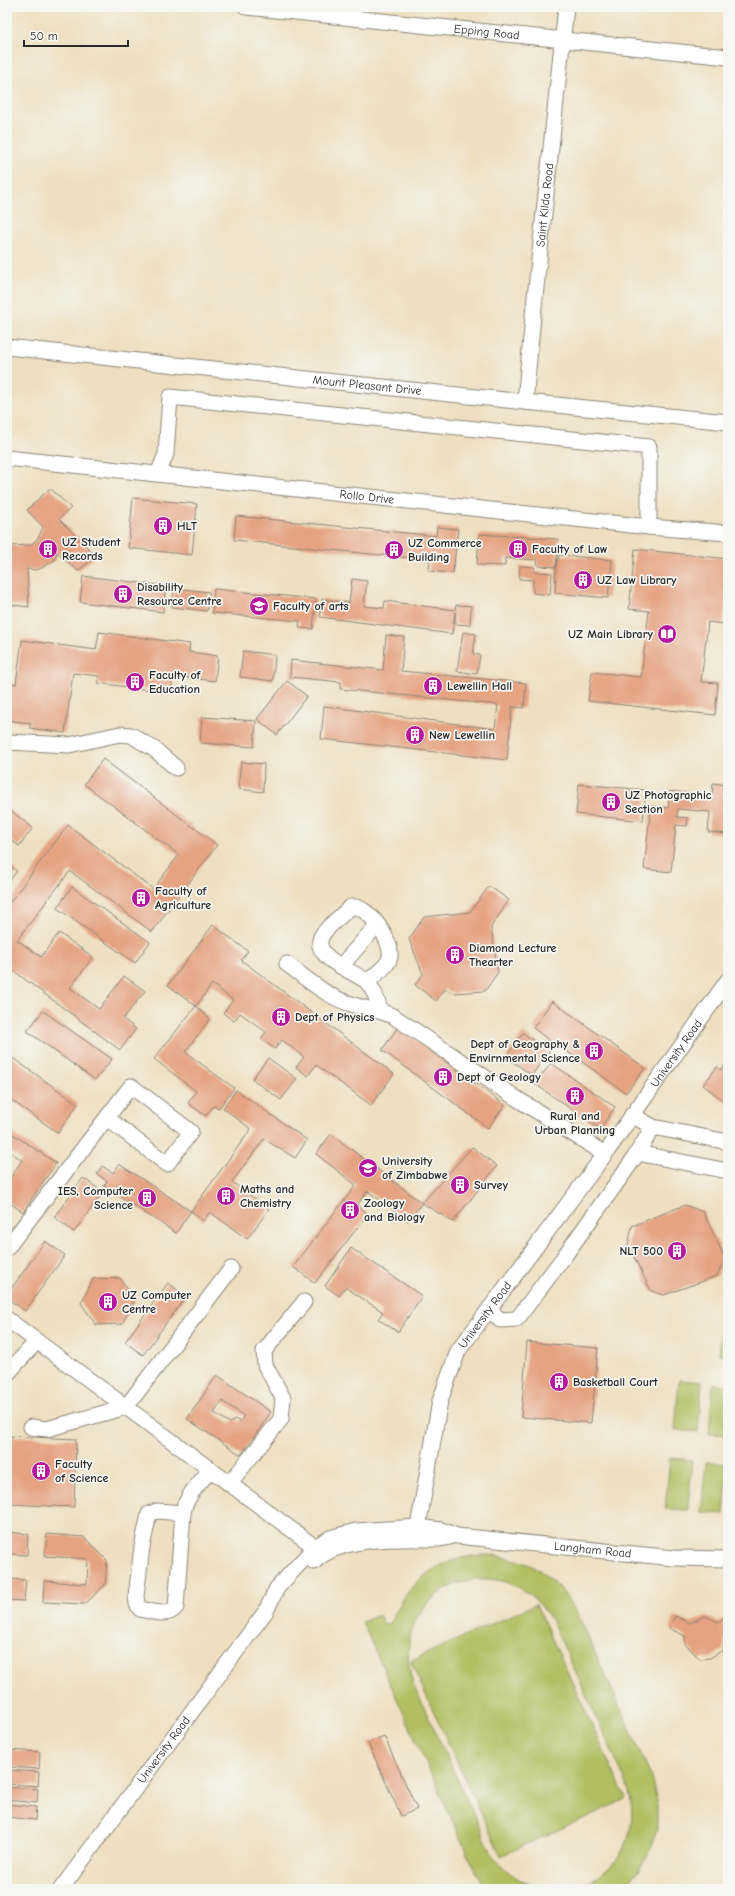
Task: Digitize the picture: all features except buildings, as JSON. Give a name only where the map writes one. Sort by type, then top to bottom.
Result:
[{"type":"street","name":"Epping Road","points":[[246,7],[728,57]]},
{"type":"street","name":"Saint Kilda Road","points":[[525,402],[566,7]]},
{"type":"street","name":"Mount Pleasant Drive","points":[[7,347],[728,422]]},
{"type":"street","points":[[158,474],[166,454],[170,397],[649,447],[649,527]]},
{"type":"street","name":"Rollo Drive","points":[[7,458],[649,527],[728,533]]},
{"type":"street","points":[[7,742],[68,745],[120,734],[131,735],[154,749],[176,768]]},
{"type":"street","points":[[367,982],[384,967],[390,957],[387,941],[371,915],[363,908],[356,906],[351,907],[322,936],[320,947],[341,966],[367,982],[377,998],[380,1010]]},
{"type":"street","points":[[341,966],[377,925]]},
{"type":"street","points":[[287,964],[324,991],[350,1004],[380,1010],[393,1016],[516,1098],[605,1154]]},
{"type":"street","name":"University Road","points":[[61,1889],[266,1611],[278,1588],[330,1538],[356,1532],[418,1533],[440,1401],[458,1351],[605,1154],[728,980]]},
{"type":"street","points":[[7,1248],[106,1118],[131,1086],[191,1132],[167,1164],[106,1118]]},
{"type":"street","points":[[632,1115],[653,1127],[728,1142]]},
{"type":"street","points":[[489,1310],[500,1320],[517,1319],[563,1258],[637,1153],[653,1127]]},
{"type":"street","points":[[637,1153],[728,1171]]},
{"type":"street","points":[[31,1427],[47,1429],[126,1407],[231,1269]]},
{"type":"street","points":[[229,1484],[280,1419],[283,1398],[265,1365],[264,1350],[304,1302]]},
{"type":"street","points":[[7,1319],[318,1551]]},
{"type":"street","points":[[7,1374],[37,1341]]},
{"type":"street","points":[[183,1513],[157,1511],[149,1514],[142,1547],[136,1596],[137,1604],[140,1609],[167,1614],[172,1612],[176,1607],[183,1513],[185,1504],[192,1492],[210,1470]]},
{"type":"street","name":"Langham Road","points":[[418,1533],[440,1539],[457,1536],[674,1558],[728,1559]]},
{"type":"green space","points":[[724,1304],[728,1305],[728,1355],[719,1354]]},
{"type":"green space","points":[[679,1380],[702,1382],[698,1432],[675,1430]]},
{"type":"green space","points":[[713,1384],[728,1385],[728,1435],[709,1434]]},
{"type":"green space","points":[[670,1458],[692,1460],[688,1510],[665,1509]]},
{"type":"green space","points":[[706,1462],[728,1464],[724,1514],[701,1512]]},
{"type":"green space","points":[[480,1555],[495,1555],[524,1562],[538,1569],[560,1588],[577,1613],[649,1771],[657,1800],[657,1829],[647,1857],[639,1870],[622,1889],[558,1889],[578,1885],[595,1878],[610,1867],[620,1854],[628,1838],[631,1821],[631,1802],[626,1782],[553,1623],[532,1597],[506,1582],[479,1579],[453,1586],[430,1601],[415,1623],[408,1652],[414,1686],[493,1856],[506,1870],[521,1880],[529,1884],[557,1889],[495,1889],[492,1886],[485,1889],[467,1853],[362,1622],[379,1615],[384,1625],[391,1622],[406,1595],[425,1575],[450,1562]]},
{"type":"green space","points":[[536,1604],[626,1799],[501,1856],[410,1661]]},
{"type":"place","name":"HLT","points":[[163,526]]},
{"type":"place","name":"UZ Student Records","points":[[48,549]]},
{"type":"place","name":"Faculty of Law","points":[[518,549]]},
{"type":"place","name":"UZ Commerce Building","points":[[394,550]]},
{"type":"place","name":"UZ Law Library","points":[[583,580]]},
{"type":"place","name":"Disability Resource Centre","points":[[123,594]]},
{"type":"place","name":"Faculty of arts","points":[[259,606]]},
{"type":"place","name":"UZ Main Library","points":[[667,634]]},
{"type":"place","name":"Faculty of Education","points":[[135,682]]},
{"type":"place","name":"Lewellin Hall","points":[[433,686]]},
{"type":"place","name":"New Lewellin","points":[[415,735]]},
{"type":"place","name":"UZ Photographic Section","points":[[611,802]]},
{"type":"place","name":"Faculty of Agriculture","points":[[141,898]]},
{"type":"place","name":"Diamond Lecture Thearter","points":[[455,955]]},
{"type":"place","name":"Dept of Physics","points":[[281,1017]]},
{"type":"place","name":"Dept of Geography & Envirnmental Science","points":[[594,1051]]},
{"type":"place","name":"Dept of Geology","points":[[443,1077]]},
{"type":"place","name":"Rural and Urban Planning","points":[[575,1096]]},
{"type":"place","name":"University of Zimbabwe","points":[[368,1168]]},
{"type":"place","name":"Survey","points":[[460,1185]]},
{"type":"place","name":"Maths and Chemistry","points":[[226,1196]]},
{"type":"place","name":"IES, Computer Science","points":[[147,1198]]},
{"type":"place","name":"Zoology and Biology","points":[[350,1210]]},
{"type":"place","name":"NLT 500","points":[[677,1251]]},
{"type":"place","name":"UZ Computer Centre","points":[[108,1302]]},
{"type":"place","name":"Basketball Court","points":[[559,1382]]},
{"type":"place","name":"Faculty of Science","points":[[41,1471]]}]
